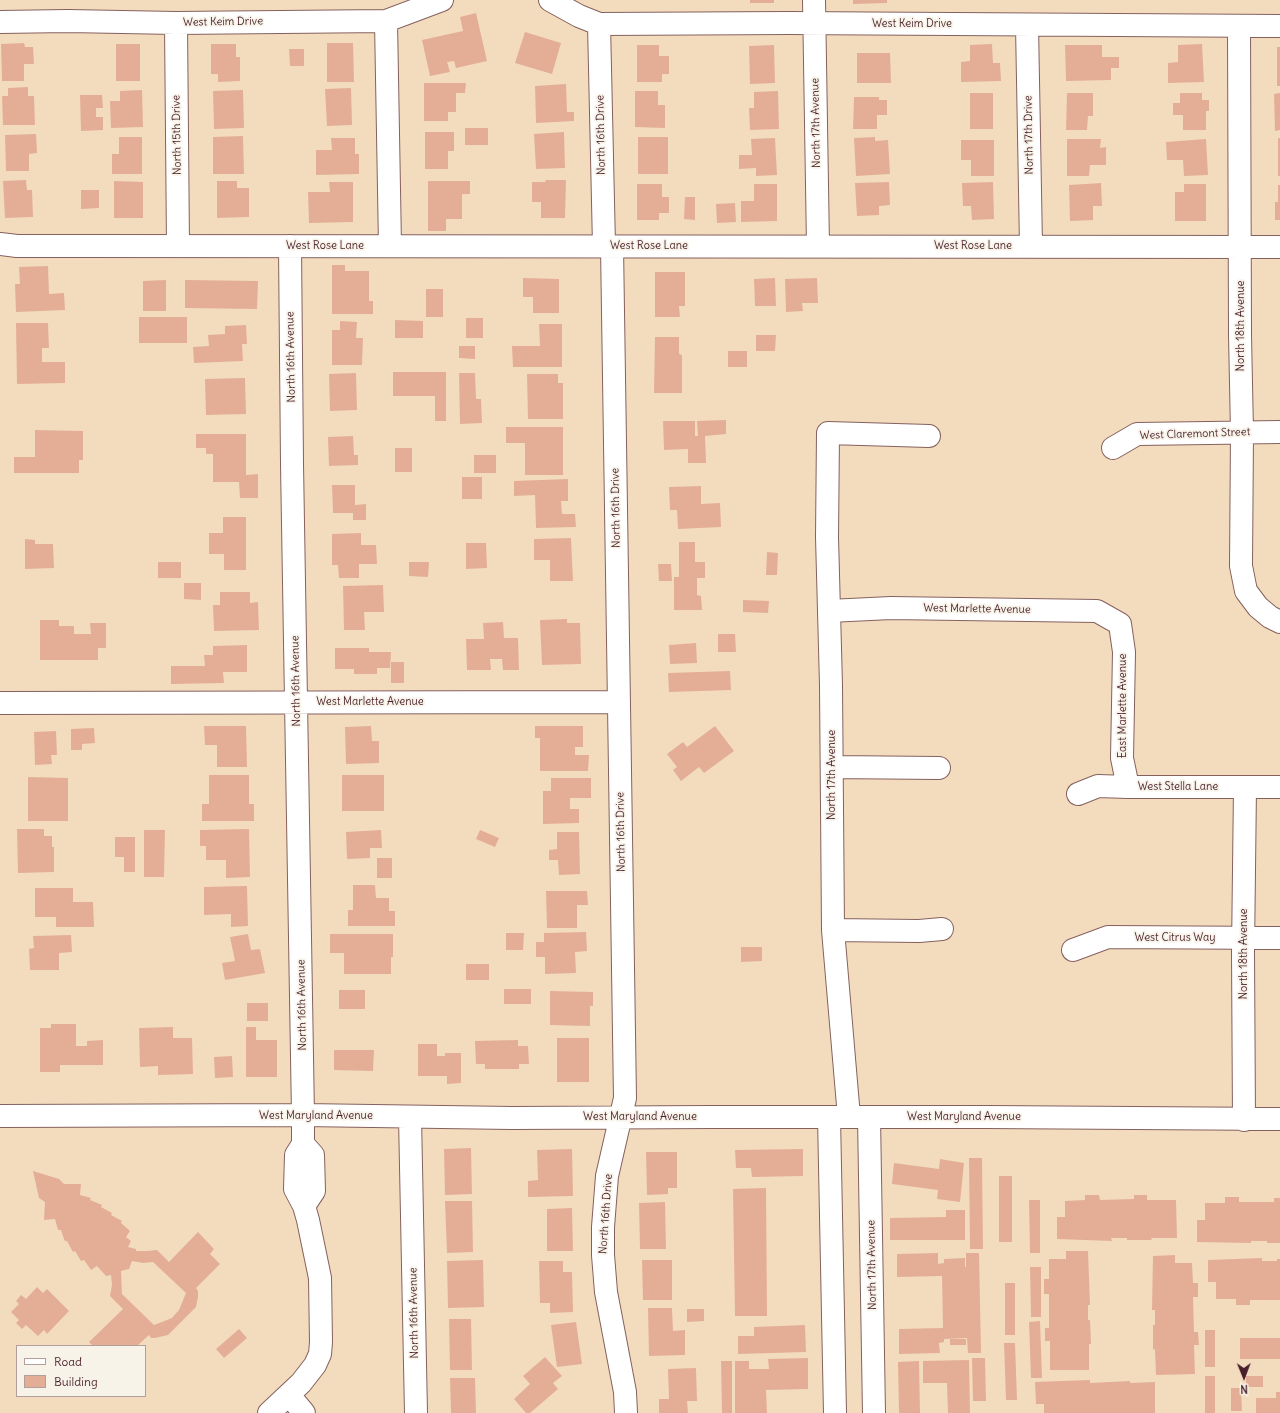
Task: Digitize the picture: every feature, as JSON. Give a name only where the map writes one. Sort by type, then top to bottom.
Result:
[{"type":"street","name":"West Keim Drive","points":[[0,22],[68,21],[176,23],[386,21],[442,0]]},
{"type":"street","name":"West Keim Drive","points":[[550,0],[579,16],[599,24],[814,23],[1280,26]]},
{"type":"street","name":"North 17th Avenue","points":[[814,0],[818,246]]},
{"type":"street","points":[[386,21],[390,246]]},
{"type":"street","name":"North 15th Drive","points":[[176,23],[178,246]]},
{"type":"street","name":"North 16th Drive","points":[[599,24],[608,246],[619,702],[625,1098],[607,1176],[603,1227],[603,1255],[606,1292],[625,1392],[626,1413]]},
{"type":"street","name":"North 17th Drive","points":[[1028,25],[1031,246]]},
{"type":"street","name":"North 18th Avenue","points":[[1239,26],[1241,246],[1240,335],[1242,432],[1241,566],[1246,591],[1258,607],[1275,620]]},
{"type":"street","name":"North 16th Avenue","points":[[290,246],[303,1115]]},
{"type":"street","name":"West Rose Lane","points":[[6,247],[1280,247]]},
{"type":"street","name":"West Claremont Street","points":[[1113,448],[1137,434],[1280,432]]},
{"type":"street","name":"North 17th Avenue","points":[[874,1413],[833,930],[830,611],[827,536],[828,433],[929,436]]},
{"type":"street","name":"West Marlette Avenue","points":[[830,611],[891,608],[1097,611],[1120,624]]},
{"type":"street","name":"East Marlette Avenue","points":[[1120,624],[1124,652],[1122,758],[1128,787]]},
{"type":"street","name":"West Marlette Avenue","points":[[0,703],[619,702]]},
{"type":"street","points":[[832,767],[939,768]]},
{"type":"street","name":"West Stella Lane","points":[[1078,794],[1098,786],[1280,787]]},
{"type":"street","name":"North 18th Avenue","points":[[1244,1120],[1245,788]]},
{"type":"street","points":[[833,930],[919,931],[942,929]]},
{"type":"street","name":"West Citrus Way","points":[[1073,950],[1108,937],[1280,938]]},
{"type":"street","points":[[269,1413],[301,1384],[315,1365],[320,1354],[322,1335],[320,1278],[304,1206],[296,1189],[305,1174],[296,1155],[303,1144],[303,1115]]},
{"type":"street","name":"West Maryland Avenue","points":[[0,1116],[303,1115],[410,1117],[849,1117],[1280,1120]]},
{"type":"street","name":"North 16th Avenue","points":[[410,1117],[416,1413]]},
{"type":"street","name":"North 17th Avenue","points":[[835,1413],[849,1117]]},
{"type":"street","points":[[289,1395],[304,1413]]},
{"type":"building","points":[[750,0],[774,0],[774,3],[750,3]]},
{"type":"building","points":[[853,0],[887,0],[887,3],[853,4]]},
{"type":"building","points":[[476,13],[487,61],[456,68],[454,61],[447,62],[450,72],[430,76],[422,40],[463,31],[460,17]]},
{"type":"building","points":[[525,32],[561,43],[552,74],[515,63]]},
{"type":"building","points":[[24,43],[25,47],[33,47],[34,64],[24,64],[24,81],[2,81],[1,44]]},
{"type":"building","points":[[327,43],[353,43],[354,82],[327,82]]},
{"type":"building","points":[[116,44],[140,44],[140,81],[116,81]]},
{"type":"building","points":[[211,44],[236,44],[236,57],[240,57],[240,81],[218,82],[218,74],[211,74]]},
{"type":"building","points":[[992,44],[993,63],[1000,63],[1001,81],[961,82],[961,62],[970,61],[970,45]]},
{"type":"building","points":[[1202,44],[1204,82],[1168,83],[1168,63],[1178,62],[1178,45]]},
{"type":"building","points":[[637,45],[659,45],[659,56],[669,56],[669,74],[662,74],[662,82],[637,82]]},
{"type":"building","points":[[774,45],[775,83],[750,84],[749,46]]},
{"type":"building","points":[[1065,45],[1102,45],[1102,57],[1119,57],[1119,68],[1111,68],[1111,80],[1066,81]]},
{"type":"building","points":[[1277,47],[1280,47],[1280,86],[1277,86]]},
{"type":"building","points":[[289,49],[304,49],[304,66],[290,66]]},
{"type":"building","points":[[857,53],[890,53],[891,83],[857,83]]},
{"type":"building","points":[[424,83],[466,83],[465,93],[456,93],[456,112],[448,112],[448,121],[424,121]]},
{"type":"building","points":[[566,84],[567,112],[574,112],[574,121],[536,123],[535,86]]},
{"type":"building","points":[[28,87],[28,96],[34,96],[35,125],[3,125],[2,96],[8,96],[8,88]]},
{"type":"building","points":[[351,88],[352,125],[327,126],[325,89]]},
{"type":"building","points":[[142,90],[143,127],[111,128],[110,101],[120,101],[120,91]]},
{"type":"building","points":[[243,90],[244,128],[214,129],[213,91]]},
{"type":"building","points":[[635,91],[658,91],[658,105],[665,105],[665,128],[635,127]]},
{"type":"building","points":[[778,91],[779,129],[750,130],[749,108],[754,108],[754,92]]},
{"type":"building","points":[[970,93],[993,93],[993,129],[970,129]]},
{"type":"building","points":[[1067,93],[1093,93],[1093,116],[1088,116],[1087,130],[1066,130]]},
{"type":"building","points":[[1180,93],[1202,93],[1202,100],[1209,100],[1209,111],[1206,111],[1206,130],[1183,130],[1183,115],[1173,115],[1173,103],[1180,103]]},
{"type":"building","points":[[1280,93],[1280,130],[1275,131],[1274,94]]},
{"type":"building","points":[[80,95],[102,95],[103,108],[96,108],[96,117],[103,117],[103,130],[81,131]]},
{"type":"building","points":[[854,97],[879,97],[879,100],[887,100],[887,115],[877,115],[877,129],[853,129]]},
{"type":"building","points":[[465,128],[488,128],[488,145],[465,145]]},
{"type":"building","points":[[425,132],[454,132],[454,151],[448,151],[448,169],[425,169]]},
{"type":"building","points":[[564,132],[565,168],[536,169],[534,134]]},
{"type":"building","points":[[36,134],[37,153],[29,154],[29,171],[6,171],[5,135]]},
{"type":"building","points":[[243,136],[244,174],[213,174],[213,137]]},
{"type":"building","points":[[119,137],[142,137],[142,174],[112,174],[112,154],[119,154]]},
{"type":"building","points":[[638,137],[668,137],[668,174],[638,174]]},
{"type":"building","points":[[875,137],[875,141],[888,140],[890,174],[856,176],[854,138]]},
{"type":"building","points":[[331,138],[355,138],[355,154],[359,154],[359,174],[316,175],[316,150],[332,150]]},
{"type":"building","points":[[775,138],[777,175],[756,176],[756,168],[739,169],[739,155],[752,155],[751,139]]},
{"type":"building","points":[[1278,138],[1280,138],[1280,176],[1278,176]]},
{"type":"building","points":[[1067,139],[1101,139],[1100,148],[1106,147],[1106,165],[1090,165],[1089,176],[1067,176]]},
{"type":"building","points":[[1206,139],[1208,175],[1184,176],[1183,160],[1167,160],[1166,142]]},
{"type":"building","points":[[961,140],[994,140],[994,176],[971,176],[971,160],[961,160]]},
{"type":"building","points":[[26,180],[27,190],[32,190],[33,217],[5,218],[3,181]]},
{"type":"building","points":[[545,180],[566,180],[565,218],[541,218],[541,202],[532,202],[532,182],[546,182]]},
{"type":"building","points":[[114,181],[143,182],[143,218],[114,218]]},
{"type":"building","points":[[217,181],[237,181],[237,188],[249,188],[249,217],[217,218]]},
{"type":"building","points":[[428,181],[470,181],[470,194],[462,194],[462,219],[446,219],[446,231],[428,231]]},
{"type":"building","points":[[329,182],[353,182],[353,222],[309,223],[308,192],[330,192]]},
{"type":"building","points":[[889,182],[890,205],[879,206],[879,215],[857,216],[855,183]]},
{"type":"building","points":[[993,182],[994,219],[972,220],[971,206],[963,206],[962,183]]},
{"type":"building","points":[[1101,183],[1102,206],[1093,206],[1093,220],[1070,221],[1069,185]]},
{"type":"building","points":[[637,184],[662,184],[662,197],[669,197],[669,213],[659,213],[659,220],[637,220]]},
{"type":"building","points":[[754,184],[777,184],[777,221],[741,222],[741,201],[754,201]]},
{"type":"building","points":[[1184,184],[1206,184],[1206,221],[1175,221],[1175,192],[1184,192]]},
{"type":"building","points":[[1278,185],[1280,185],[1280,220],[1275,220],[1275,202],[1278,202]]},
{"type":"building","points":[[81,190],[99,190],[99,208],[81,209]]},
{"type":"building","points":[[685,197],[695,197],[695,220],[684,219]]},
{"type":"building","points":[[735,203],[736,222],[717,223],[716,204]]},
{"type":"building","points":[[332,265],[345,265],[345,271],[369,271],[369,301],[373,301],[373,314],[332,314]]},
{"type":"building","points":[[48,266],[49,294],[64,293],[65,310],[16,312],[15,284],[20,284],[19,267]]},
{"type":"building","points":[[655,272],[685,272],[685,306],[679,306],[680,317],[655,317]]},
{"type":"building","points":[[523,278],[559,279],[559,313],[533,313],[533,297],[523,297]]},
{"type":"building","points":[[775,278],[776,306],[755,306],[754,279]]},
{"type":"building","points":[[817,278],[818,303],[802,303],[803,311],[786,312],[785,279]]},
{"type":"building","points":[[166,280],[166,311],[143,311],[143,281]]},
{"type":"building","points":[[185,280],[258,281],[257,309],[185,308]]},
{"type":"building","points":[[426,289],[443,289],[443,317],[426,317]]},
{"type":"building","points":[[139,317],[187,317],[187,343],[139,343]]},
{"type":"building","points":[[466,318],[483,318],[483,338],[466,338]]},
{"type":"building","points":[[395,320],[423,321],[423,338],[395,338]]},
{"type":"building","points":[[340,321],[357,322],[356,338],[363,338],[362,365],[332,365],[332,330],[340,330]]},
{"type":"building","points":[[16,323],[48,323],[49,348],[42,348],[42,362],[65,362],[65,383],[17,384]]},
{"type":"building","points":[[539,324],[562,324],[562,367],[513,367],[512,346],[540,346]]},
{"type":"building","points":[[246,325],[247,344],[242,344],[243,361],[194,363],[193,347],[209,346],[208,335],[225,334],[225,326]]},
{"type":"building","points":[[756,335],[776,335],[775,351],[756,351]]},
{"type":"building","points":[[655,337],[679,337],[679,354],[682,355],[682,393],[654,393]]},
{"type":"building","points":[[459,346],[475,346],[475,359],[459,358]]},
{"type":"building","points":[[728,351],[747,351],[747,367],[728,367]]},
{"type":"building","points":[[393,372],[446,372],[446,421],[435,421],[435,396],[393,396]]},
{"type":"building","points":[[356,373],[357,410],[330,411],[329,374]]},
{"type":"building","points":[[459,373],[475,373],[476,399],[481,399],[482,423],[460,424]]},
{"type":"building","points":[[527,374],[558,374],[558,383],[563,383],[563,419],[528,419]]},
{"type":"building","points":[[245,378],[246,414],[206,415],[205,379]]},
{"type":"building","points":[[726,420],[726,434],[705,436],[706,463],[688,463],[688,449],[664,450],[663,421],[695,421],[695,436],[698,436],[697,421]]},
{"type":"building","points":[[506,427],[563,427],[563,475],[525,475],[525,443],[506,443]]},
{"type":"building","points":[[35,430],[83,431],[83,460],[79,460],[79,473],[14,473],[14,457],[35,457]]},
{"type":"building","points":[[196,434],[246,434],[246,475],[258,474],[258,498],[240,498],[239,482],[213,482],[213,454],[206,454],[206,448],[196,448]]},
{"type":"building","points":[[353,436],[354,455],[358,455],[358,465],[329,466],[328,437]]},
{"type":"building","points":[[395,448],[412,448],[412,472],[395,472]]},
{"type":"building","points":[[474,455],[496,455],[496,473],[474,473]]},
{"type":"building","points":[[462,477],[482,477],[482,499],[462,499]]},
{"type":"building","points":[[568,479],[568,501],[561,501],[562,514],[575,514],[576,527],[536,528],[535,495],[514,496],[514,481]]},
{"type":"building","points":[[332,485],[355,485],[355,505],[366,504],[366,520],[353,520],[353,513],[333,513]]},
{"type":"building","points":[[701,486],[701,504],[720,503],[721,527],[678,529],[677,510],[670,510],[669,487]]},
{"type":"building","points":[[223,517],[246,517],[246,570],[224,570],[224,554],[209,554],[209,533],[223,533]]},
{"type":"building","points":[[361,533],[361,545],[376,545],[377,564],[359,564],[359,578],[339,578],[338,565],[332,565],[332,534]]},
{"type":"building","points":[[571,538],[573,581],[550,581],[550,560],[534,560],[534,539]]},
{"type":"building","points":[[25,539],[35,540],[35,544],[53,544],[54,568],[25,569]]},
{"type":"building","points":[[679,542],[695,542],[695,562],[705,562],[705,578],[697,578],[697,595],[701,596],[702,610],[674,610],[674,577],[679,577]]},
{"type":"building","points":[[466,543],[486,543],[487,568],[466,569]]},
{"type":"building","points":[[767,552],[778,553],[777,575],[766,575]]},
{"type":"building","points":[[158,562],[181,562],[181,578],[158,578]]},
{"type":"building","points":[[409,562],[429,562],[428,577],[409,576]]},
{"type":"building","points":[[658,564],[671,564],[672,581],[659,581]]},
{"type":"building","points":[[184,583],[201,583],[201,600],[184,599]]},
{"type":"building","points":[[383,585],[384,612],[364,612],[365,630],[344,630],[343,586]]},
{"type":"building","points":[[220,592],[250,592],[250,603],[258,602],[259,630],[214,631],[213,605],[220,605]]},
{"type":"building","points":[[743,600],[769,601],[768,613],[743,612]]},
{"type":"building","points":[[567,619],[567,623],[580,623],[581,664],[542,665],[540,620]]},
{"type":"building","points":[[40,620],[59,620],[59,626],[74,626],[74,634],[91,634],[90,623],[106,623],[106,648],[98,648],[98,660],[40,660]]},
{"type":"building","points":[[503,622],[504,638],[518,638],[519,670],[503,670],[502,659],[490,659],[491,670],[467,670],[466,639],[484,639],[483,623]]},
{"type":"building","points":[[718,634],[735,634],[736,652],[718,652]]},
{"type":"building","points":[[696,643],[697,663],[670,664],[669,645]]},
{"type":"building","points":[[247,645],[247,672],[223,672],[224,683],[171,684],[171,666],[205,666],[204,655],[213,655],[213,646]]},
{"type":"building","points":[[335,648],[369,648],[369,652],[391,652],[390,668],[377,668],[377,674],[354,674],[354,669],[335,669]]},
{"type":"building","points":[[391,662],[404,662],[404,683],[391,683]]},
{"type":"building","points":[[730,671],[731,690],[669,692],[668,673]]},
{"type":"building","points":[[204,726],[246,726],[247,767],[217,767],[217,745],[205,745]]},
{"type":"building","points":[[371,726],[372,741],[379,741],[379,763],[346,764],[345,727]]},
{"type":"building","points":[[535,726],[583,726],[583,747],[575,747],[575,755],[589,755],[588,771],[540,771],[540,738],[535,738]]},
{"type":"building","points":[[715,726],[734,751],[704,773],[699,767],[681,781],[673,770],[677,767],[667,754],[683,742],[687,747]]},
{"type":"building","points":[[94,728],[95,743],[82,744],[82,750],[71,750],[71,729]]},
{"type":"building","points":[[56,731],[57,755],[51,755],[52,764],[35,765],[34,732]]},
{"type":"building","points":[[209,775],[249,775],[249,804],[254,804],[254,821],[202,821],[202,804],[209,804]]},
{"type":"building","points":[[342,775],[384,775],[384,811],[342,811]]},
{"type":"building","points":[[28,777],[68,778],[68,821],[28,821]]},
{"type":"building","points":[[551,778],[591,778],[591,798],[570,798],[570,809],[579,809],[579,823],[543,824],[543,791],[551,791]]},
{"type":"building","points":[[17,829],[44,829],[44,836],[52,836],[52,847],[54,847],[54,872],[18,873]]},
{"type":"building","points":[[249,829],[250,877],[226,878],[226,860],[206,860],[206,846],[200,846],[200,830]]},
{"type":"building","points":[[144,830],[165,830],[164,877],[144,877]]},
{"type":"building","points":[[381,830],[382,848],[370,848],[370,858],[347,859],[346,832]]},
{"type":"building","points":[[480,830],[499,838],[495,847],[476,839]]},
{"type":"building","points":[[557,832],[579,832],[580,874],[559,875],[558,860],[549,860],[549,850],[557,849]]},
{"type":"building","points":[[115,837],[135,837],[135,872],[124,872],[124,857],[115,857]]},
{"type":"building","points":[[377,858],[392,858],[392,878],[377,878]]},
{"type":"building","points":[[353,885],[375,885],[376,898],[389,898],[389,911],[395,911],[395,926],[348,926],[348,910],[353,910]]},
{"type":"building","points":[[247,886],[248,926],[231,927],[231,914],[204,915],[204,887]]},
{"type":"building","points":[[35,888],[73,888],[73,902],[93,902],[94,927],[56,927],[56,917],[35,917]]},
{"type":"building","points":[[546,891],[587,891],[588,905],[577,905],[577,928],[547,928]]},
{"type":"building","points":[[586,932],[587,951],[575,952],[576,973],[545,974],[545,957],[536,957],[536,942],[544,942],[544,933]]},
{"type":"building","points":[[506,933],[524,933],[523,950],[506,950]]},
{"type":"building","points":[[248,934],[251,950],[260,949],[265,973],[225,980],[222,963],[235,961],[230,937]]},
{"type":"building","points":[[330,934],[393,934],[391,974],[344,974],[344,953],[330,953]]},
{"type":"building","points":[[71,935],[72,952],[59,953],[59,970],[30,970],[29,949],[34,948],[33,936]]},
{"type":"building","points":[[741,947],[762,947],[762,961],[741,962]]},
{"type":"building","points":[[466,964],[489,964],[489,980],[466,980]]},
{"type":"building","points":[[504,989],[531,989],[531,1004],[504,1004]]},
{"type":"building","points":[[339,990],[365,990],[365,1009],[339,1009]]},
{"type":"building","points":[[550,991],[593,992],[593,1006],[590,1006],[590,1026],[550,1025]]},
{"type":"building","points":[[247,1003],[268,1003],[268,1021],[247,1021]]},
{"type":"building","points":[[51,1024],[76,1024],[76,1046],[87,1046],[87,1041],[103,1040],[103,1065],[60,1065],[60,1072],[40,1072],[40,1028],[51,1028]]},
{"type":"building","points":[[173,1027],[173,1038],[192,1038],[193,1074],[158,1075],[158,1066],[140,1067],[139,1028]]},
{"type":"building","points":[[246,1027],[256,1027],[256,1040],[277,1040],[277,1077],[246,1077]]},
{"type":"building","points":[[557,1038],[589,1038],[589,1082],[557,1082]]},
{"type":"building","points":[[518,1040],[518,1046],[528,1046],[529,1064],[519,1064],[519,1069],[485,1069],[485,1064],[476,1064],[475,1041]]},
{"type":"building","points":[[418,1044],[437,1044],[437,1056],[445,1056],[445,1053],[461,1053],[461,1083],[447,1084],[447,1076],[418,1076]]},
{"type":"building","points":[[334,1050],[374,1050],[373,1071],[334,1070]]},
{"type":"building","points":[[232,1056],[233,1077],[215,1078],[214,1057]]},
{"type":"building","points":[[471,1148],[472,1194],[445,1195],[444,1149]]},
{"type":"building","points":[[572,1149],[573,1196],[528,1197],[528,1181],[538,1180],[537,1150]]},
{"type":"building","points":[[803,1149],[803,1176],[752,1177],[751,1168],[736,1168],[735,1150]]},
{"type":"building","points":[[646,1152],[677,1152],[677,1188],[668,1188],[668,1194],[647,1195]]},
{"type":"building","points":[[969,1158],[982,1158],[983,1249],[970,1249]]},
{"type":"building","points":[[940,1159],[964,1163],[960,1202],[937,1199],[938,1190],[892,1184],[894,1163],[939,1169]]},
{"type":"building","points":[[33,1171],[59,1179],[64,1184],[81,1184],[80,1195],[91,1198],[90,1200],[102,1205],[101,1207],[112,1213],[111,1215],[122,1221],[121,1223],[130,1231],[126,1237],[131,1241],[128,1247],[136,1249],[136,1251],[157,1250],[169,1262],[198,1232],[214,1249],[210,1254],[220,1264],[196,1288],[198,1291],[198,1297],[196,1307],[168,1335],[151,1338],[149,1335],[138,1345],[92,1345],[89,1342],[123,1309],[110,1296],[112,1285],[111,1275],[106,1276],[97,1266],[91,1270],[84,1260],[81,1261],[75,1251],[73,1252],[67,1241],[65,1241],[61,1230],[58,1230],[55,1219],[44,1220],[45,1202],[39,1198]],"holes":[[[132,1261],[143,1263],[153,1262],[186,1293],[179,1310],[172,1318],[154,1325],[122,1294],[121,1271],[129,1269]]]},
{"type":"building","points":[[999,1176],[1012,1176],[1012,1242],[999,1242]]},
{"type":"building","points":[[766,1188],[767,1316],[735,1316],[733,1189]]},
{"type":"building","points":[[1085,1195],[1099,1195],[1100,1200],[1134,1199],[1134,1195],[1147,1195],[1147,1200],[1176,1200],[1177,1238],[1127,1240],[1127,1238],[1111,1238],[1112,1241],[1057,1239],[1057,1217],[1065,1217],[1065,1201],[1085,1200]]},
{"type":"building","points":[[1225,1197],[1239,1197],[1239,1202],[1274,1202],[1274,1198],[1280,1198],[1280,1243],[1267,1243],[1267,1241],[1251,1241],[1251,1243],[1197,1242],[1197,1220],[1205,1220],[1205,1203],[1225,1203]]},
{"type":"building","points":[[1029,1200],[1040,1200],[1040,1253],[1030,1253]]},
{"type":"building","points":[[445,1201],[472,1201],[473,1252],[447,1253]]},
{"type":"building","points":[[665,1202],[666,1249],[640,1249],[639,1203]]},
{"type":"building","points":[[572,1208],[573,1251],[547,1251],[547,1209]]},
{"type":"building","points":[[946,1210],[965,1210],[965,1240],[890,1240],[890,1218],[946,1217]]},
{"type":"building","points":[[1066,1251],[1088,1251],[1090,1305],[1088,1305],[1088,1320],[1090,1320],[1091,1344],[1089,1344],[1089,1370],[1050,1370],[1050,1341],[1045,1341],[1045,1328],[1049,1328],[1049,1294],[1044,1294],[1044,1279],[1049,1279],[1049,1259],[1066,1259]]},
{"type":"building","points":[[938,1253],[938,1264],[944,1263],[944,1259],[965,1258],[966,1267],[966,1253],[979,1253],[981,1353],[968,1353],[967,1338],[944,1339],[944,1342],[939,1343],[940,1353],[899,1354],[899,1329],[943,1328],[942,1276],[897,1277],[897,1254]]},
{"type":"building","points":[[1175,1255],[1175,1263],[1192,1263],[1193,1283],[1198,1283],[1198,1297],[1193,1297],[1194,1332],[1198,1332],[1199,1345],[1194,1345],[1195,1374],[1156,1375],[1155,1349],[1153,1350],[1153,1325],[1155,1325],[1155,1310],[1152,1310],[1153,1256]]},
{"type":"building","points":[[1262,1258],[1262,1261],[1277,1261],[1277,1259],[1280,1259],[1280,1300],[1250,1300],[1250,1305],[1236,1305],[1236,1299],[1216,1299],[1216,1282],[1208,1282],[1208,1260]]},
{"type":"building","points":[[483,1260],[484,1307],[448,1308],[447,1261]]},
{"type":"building","points":[[642,1260],[672,1260],[672,1300],[643,1300]]},
{"type":"building","points":[[539,1261],[563,1261],[563,1272],[572,1272],[573,1312],[550,1313],[550,1303],[540,1303]]},
{"type":"building","points":[[1030,1267],[1041,1267],[1041,1317],[1031,1317]]},
{"type":"building","points":[[1005,1283],[1015,1283],[1015,1335],[1005,1335]]},
{"type":"building","points":[[37,1287],[43,1293],[47,1289],[69,1311],[47,1334],[44,1330],[38,1336],[26,1325],[22,1329],[16,1323],[19,1320],[11,1312],[19,1304],[16,1301],[21,1295],[26,1299]]},
{"type":"building","points":[[648,1308],[672,1308],[673,1331],[685,1330],[685,1355],[649,1356]]},
{"type":"building","points":[[687,1309],[704,1309],[704,1321],[687,1322]]},
{"type":"building","points":[[449,1319],[471,1319],[472,1370],[450,1370]]},
{"type":"building","points":[[1040,1321],[1042,1378],[1031,1378],[1029,1322]]},
{"type":"building","points":[[576,1322],[582,1364],[557,1367],[551,1325]]},
{"type":"building","points":[[805,1325],[806,1352],[738,1354],[738,1336],[754,1336],[754,1327]]},
{"type":"building","points":[[239,1329],[247,1338],[224,1358],[216,1349]]},
{"type":"building","points":[[1205,1330],[1215,1330],[1215,1367],[1205,1367]]},
{"type":"building","points":[[1240,1338],[1280,1338],[1280,1359],[1240,1359]]},
{"type":"building","points":[[950,1339],[966,1339],[966,1345],[950,1345]]},
{"type":"building","points":[[1004,1343],[1015,1343],[1017,1400],[1006,1400]]},
{"type":"building","points":[[545,1357],[562,1376],[553,1383],[558,1389],[530,1413],[526,1413],[514,1399],[530,1384],[523,1376]]},
{"type":"building","points":[[808,1358],[808,1389],[766,1390],[767,1413],[735,1413],[735,1361],[749,1361],[749,1369],[769,1369],[768,1359]]},
{"type":"building","points":[[972,1358],[985,1358],[986,1401],[973,1401]]},
{"type":"building","points":[[969,1360],[970,1413],[948,1413],[947,1383],[923,1383],[923,1361]]},
{"type":"building","points":[[721,1361],[732,1361],[732,1413],[722,1413]]},
{"type":"building","points":[[919,1361],[920,1413],[899,1413],[898,1362]]},
{"type":"building","points":[[696,1368],[697,1401],[687,1401],[688,1413],[659,1413],[659,1399],[669,1399],[668,1369]]},
{"type":"building","points":[[1205,1376],[1215,1376],[1215,1413],[1205,1413]]},
{"type":"building","points":[[1246,1376],[1263,1376],[1263,1387],[1246,1387]]},
{"type":"building","points":[[450,1378],[475,1378],[476,1413],[451,1413]]},
{"type":"building","points":[[1090,1380],[1090,1383],[1130,1381],[1130,1383],[1155,1382],[1155,1413],[1044,1413],[1044,1404],[1036,1404],[1035,1382]]},
{"type":"building","points":[[1231,1388],[1241,1388],[1242,1411],[1231,1411]]},
{"type":"building","points":[[1276,1392],[1280,1392],[1280,1413],[1256,1413],[1256,1398],[1276,1398]]}]
